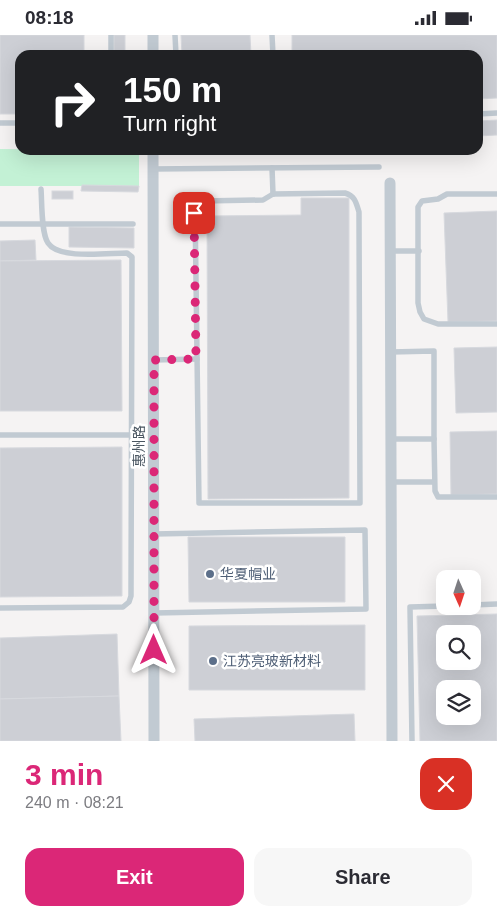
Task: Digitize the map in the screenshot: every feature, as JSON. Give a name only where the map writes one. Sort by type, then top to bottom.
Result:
[{"type":"street","points":[[153,35],[153,50]]},
{"type":"street","name":"惠州路","points":[[153,155],[154,741]]},
{"type":"street","points":[[390,183],[392,741]]},
{"type":"lane","points":[[110,35],[110,50]]},
{"type":"lane","points":[[176,35],[176,50]]},
{"type":"lane","points":[[272,35],[273,50]]},
{"type":"lane","points":[[483,114],[497,113]]},
{"type":"lane","points":[[0,123],[15,123]]},
{"type":"lane","points":[[153,169],[379,167]]},
{"type":"lane","points":[[272,168],[272,194]]},
{"type":"lane","points":[[0,608],[122,607],[129,603],[131,596],[132,257],[127,253],[68,253],[55,249],[48,242],[43,224],[41,189]]},
{"type":"lane","points":[[345,193],[352,195],[356,201],[358,212],[360,503],[199,503],[195,205],[202,201],[263,199],[272,194],[345,193]]},
{"type":"lane","points":[[497,194],[447,194],[438,199],[422,201],[418,207],[418,303],[424,319],[438,324],[497,324]]},
{"type":"lane","points":[[0,224],[133,224]]},
{"type":"lane","points":[[391,251],[419,251]]},
{"type":"lane","points":[[391,351],[434,351],[434,482],[438,497],[497,497]]},
{"type":"lane","points":[[154,360],[196,359]]},
{"type":"lane","points":[[0,435],[131,435]]},
{"type":"lane","points":[[391,439],[434,439]]},
{"type":"lane","points":[[391,482],[434,482]]},
{"type":"lane","points":[[154,535],[364,530],[366,609],[154,613]]},
{"type":"lane","points":[[481,605],[497,604]]},
{"type":"lane","points":[[412,741],[410,607],[436,606]]},
{"type":"green space","points":[[0,149],[15,149],[15,155],[139,155],[139,186],[0,186]]},
{"type":"building","points":[[0,35],[84,35],[84,50],[15,50],[15,114],[0,114]]},
{"type":"building","points":[[114,35],[125,35],[125,50],[114,50]]},
{"type":"building","points":[[181,35],[250,35],[251,50],[182,50]]},
{"type":"building","points":[[292,35],[497,35],[497,98],[483,99],[483,50],[292,50]]},
{"type":"building","points":[[497,120],[497,135],[483,136],[483,121]]},
{"type":"building","points":[[82,185],[139,186],[138,192],[81,191]]},
{"type":"building","points":[[52,191],[73,191],[73,199],[52,199]]},
{"type":"building","points":[[301,198],[349,198],[349,498],[208,499],[207,216],[301,215]]},
{"type":"building","points":[[497,211],[497,321],[448,322],[444,213]]},
{"type":"building","points":[[69,227],[134,228],[134,248],[69,247]]},
{"type":"building","points":[[35,240],[36,260],[0,261],[0,241]]},
{"type":"building","points":[[121,260],[122,411],[0,411],[0,261]]},
{"type":"building","points":[[497,347],[497,412],[456,413],[454,348]]},
{"type":"building","points":[[497,431],[497,494],[451,495],[450,432]]},
{"type":"building","points":[[122,447],[122,596],[0,597],[0,448]]},
{"type":"building","points":[[188,537],[345,537],[345,602],[189,602]]},
{"type":"building","points":[[497,614],[497,741],[420,741],[417,616]]},
{"type":"building","points":[[365,625],[365,690],[189,690],[189,626]]},
{"type":"building","points":[[117,634],[119,696],[0,699],[0,638]]},
{"type":"building","points":[[119,696],[121,741],[0,741],[0,699]]},
{"type":"building","points":[[354,714],[355,741],[195,741],[194,719]]},
{"type":"place","name":"华夏帽业","points":[[210,574]]},
{"type":"place","name":"江苏亮玻新材料","points":[[213,661]]},
{"type":"route","points":[[154,650],[154,360],[196,359],[194,213]]}]
